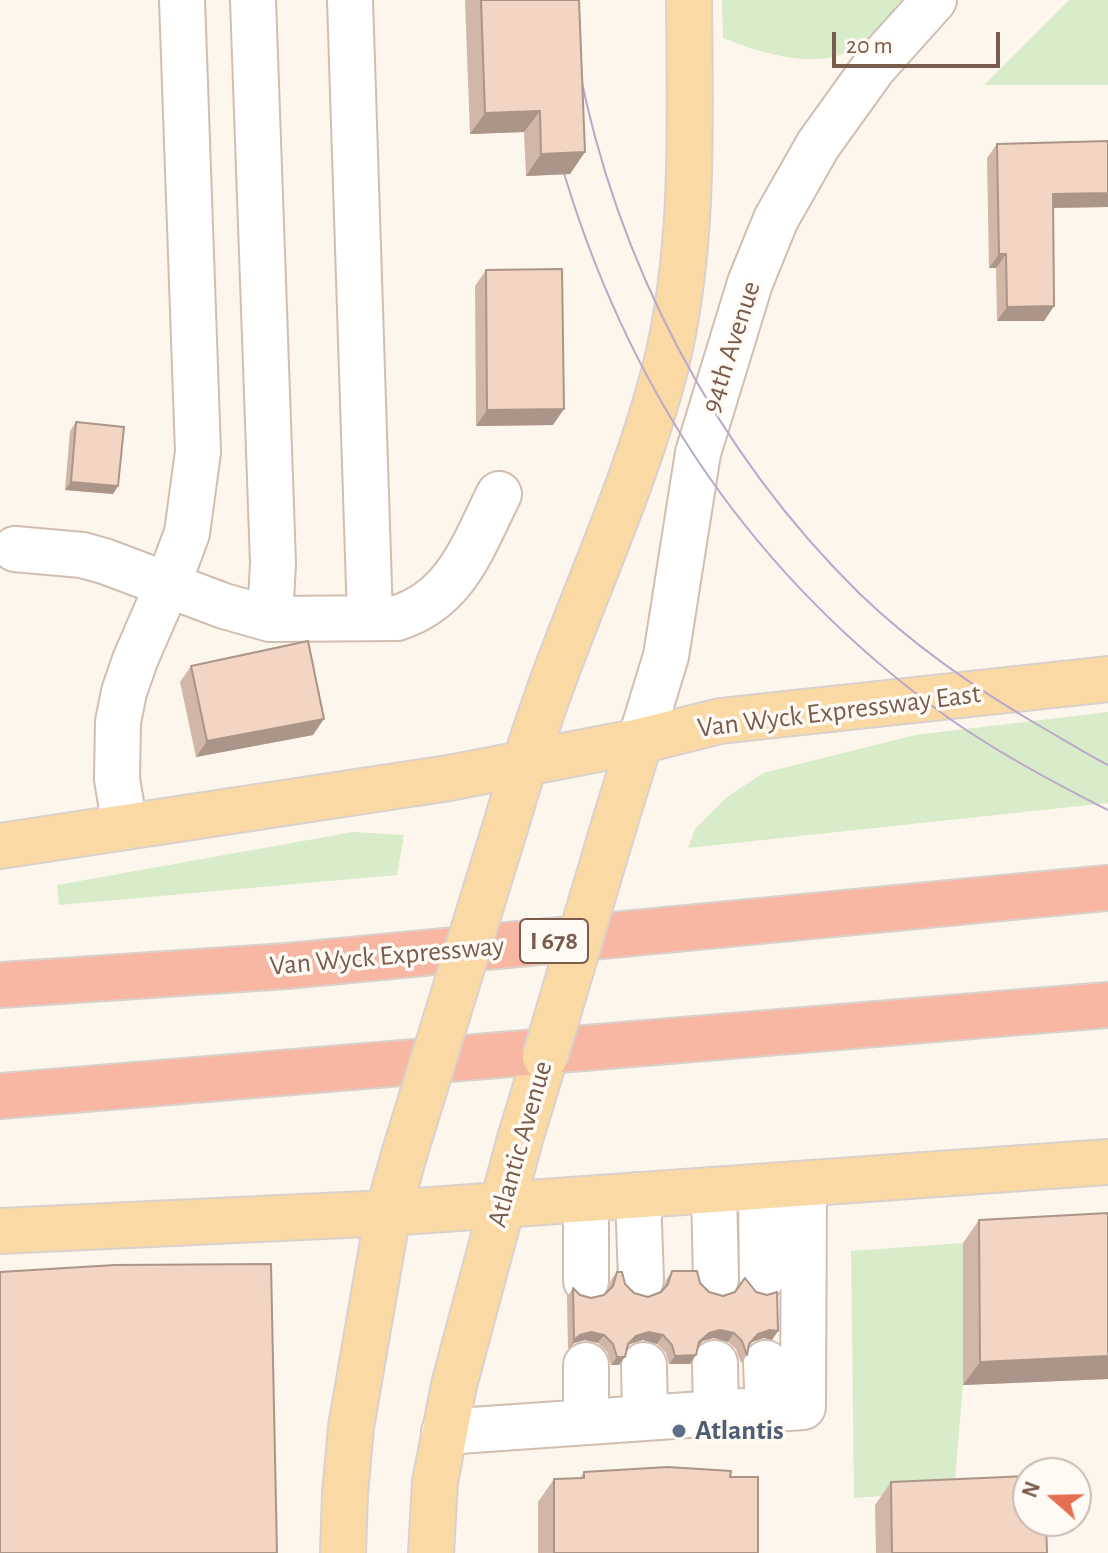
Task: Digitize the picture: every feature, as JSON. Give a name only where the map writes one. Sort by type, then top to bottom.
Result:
[{"type":"highway","name":"Van Wyck Expressway","points":[[0,985],[287,966],[1108,888]]},
{"type":"highway","points":[[0,1096],[1108,1005]]},
{"type":"main road","name":"94th Avenue","points":[[524,764],[635,467],[665,368],[675,313],[686,213],[689,0]]},
{"type":"main road","name":"Van Wyck Expressway East","points":[[524,764],[720,721],[1108,679]]},
{"type":"main road","name":"Atlantic Avenue","points":[[431,1553],[435,1482],[466,1335],[520,1139],[640,741]]},
{"type":"main road","points":[[0,846],[524,764],[388,1213],[351,1427],[343,1553]]},
{"type":"main road","points":[[0,1231],[388,1213],[1108,1162]]},
{"type":"street","points":[[125,827],[117,779],[118,722],[135,660],[187,533],[198,452],[182,0]]},
{"type":"street","points":[[253,0],[273,563],[270,619]]},
{"type":"street","points":[[350,0],[370,618]]},
{"type":"street","name":"94th Avenue","points":[[640,741],[666,656],[698,453],[750,283],[776,219],[818,145],[874,67],[934,0]]},
{"type":"street","points":[[15,549],[82,555],[224,606],[270,619],[397,618],[418,611],[440,595],[459,571],[499,494]]},
{"type":"street","points":[[444,1432],[803,1407],[804,1184]]},
{"type":"street","points":[[761,1187],[762,1278]]},
{"type":"street","points":[[714,1190],[716,1279]]},
{"type":"street","points":[[638,1195],[641,1280]]},
{"type":"street","points":[[586,1199],[586,1281]]},
{"type":"street","points":[[715,1363],[716,1413]]},
{"type":"street","points":[[766,1363],[768,1410]]},
{"type":"street","points":[[586,1365],[586,1420]]},
{"type":"street","points":[[644,1365],[645,1418]]},
{"type":"green space","points":[[722,0],[901,0],[860,46],[844,54],[810,59],[756,50],[723,38]]},
{"type":"green space","points":[[1069,0],[1108,0],[1108,85],[984,85]]},
{"type":"green space","points":[[1108,712],[1108,803],[688,848],[695,829],[727,797],[763,773],[915,735]]},
{"type":"green space","points":[[353,832],[404,835],[397,875],[59,905],[57,885]]},
{"type":"green space","points":[[963,1243],[963,1385],[954,1491],[854,1498],[851,1251]]},
{"type":"building","points":[[481,0],[579,0],[585,152],[541,154],[540,111],[485,113]]},
{"type":"building","points":[[1108,141],[1108,193],[1053,194],[1054,306],[1007,307],[1006,254],[999,254],[997,144]]},
{"type":"building","points":[[562,269],[564,409],[487,410],[486,270]]},
{"type":"building","points":[[76,422],[124,427],[118,486],[71,482]]},
{"type":"building","points":[[308,641],[324,719],[207,741],[191,666]]},
{"type":"building","points":[[1108,1213],[1108,1356],[980,1362],[979,1220]]},
{"type":"building","points":[[271,1264],[277,1553],[0,1553],[0,1272],[115,1265]]},
{"type":"building","points":[[672,1271],[697,1271],[700,1283],[709,1292],[723,1296],[735,1292],[745,1278],[756,1292],[767,1295],[777,1292],[778,1331],[758,1334],[749,1344],[747,1355],[742,1341],[734,1333],[720,1330],[709,1333],[699,1342],[696,1355],[675,1356],[672,1345],[663,1335],[649,1332],[636,1336],[628,1344],[625,1357],[617,1357],[613,1344],[604,1335],[591,1332],[574,1340],[573,1288],[580,1295],[591,1298],[604,1295],[613,1286],[617,1272],[622,1272],[625,1284],[634,1293],[648,1297],[661,1292],[668,1284]]},
{"type":"building","points":[[668,1467],[731,1471],[730,1477],[758,1477],[758,1553],[554,1553],[554,1479],[584,1478],[584,1472]]},
{"type":"building","points":[[1012,1477],[1012,1537],[1046,1537],[1047,1553],[892,1553],[891,1482]]},
{"type":"tram line","points":[[578,63],[595,137],[618,210],[646,281],[679,350],[717,416],[760,479],[808,539],[860,594],[903,632],[996,699],[1108,765]]},
{"type":"tram line","points":[[558,153],[586,239],[620,320],[659,398],[704,470],[756,539],[814,603],[879,663],[950,719],[1028,768],[1108,810]]},
{"type":"place","name":"Atlantis","points":[[679,1431]]}]
